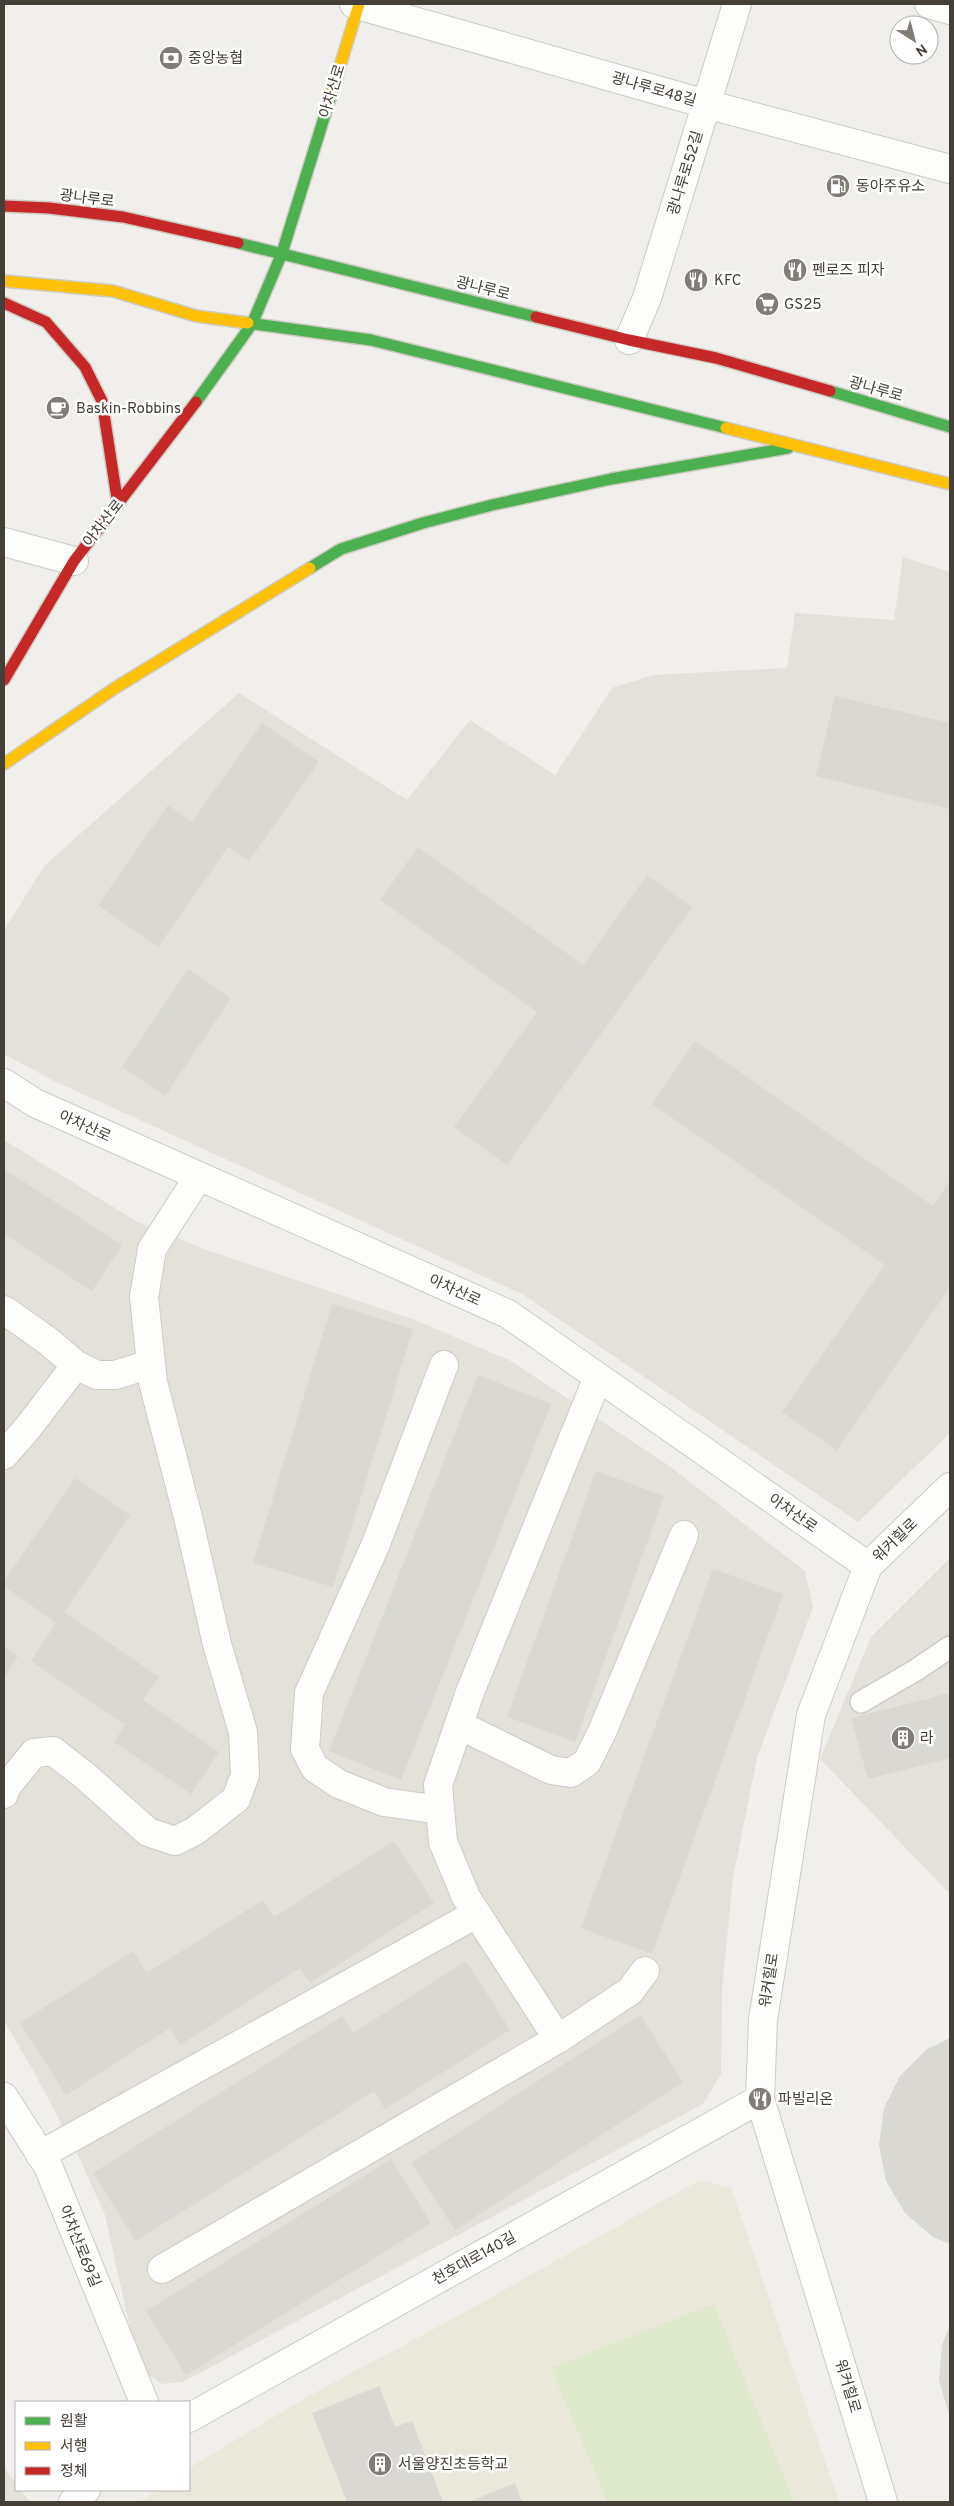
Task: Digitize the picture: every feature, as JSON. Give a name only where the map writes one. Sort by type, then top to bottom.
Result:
[{"type":"main road","name":"아차산로","points":[[4,680],[74,561],[216,376],[252,324],[282,253],[357,4]]},
{"type":"main road","points":[[13,195],[50,208]]},
{"type":"main road","name":"광나루로","points":[[4,206],[50,208],[123,217],[282,253],[629,340],[716,358],[950,427]]},
{"type":"main road","points":[[4,281],[113,291],[196,316],[371,340],[950,484]]},
{"type":"main road","points":[[4,303],[46,322],[85,367],[102,401],[118,505]]},
{"type":"main road","points":[[4,764],[115,688],[341,549],[423,522],[492,505],[611,479],[798,446]]},
{"type":"street","name":"광나루로48길","points":[[357,4],[706,104],[950,169]]},
{"type":"street","name":"광나루로52길","points":[[629,340],[647,298],[736,4]]},
{"type":"street","points":[[929,4],[950,10]]},
{"type":"street","points":[[4,542],[74,561]]},
{"type":"street","name":"아차산로","points":[[4,1083],[35,1103],[508,1314],[868,1566]]},
{"type":"street","points":[[4,1794],[7,1786],[34,1753],[53,1750],[148,1832],[175,1841],[195,1831],[236,1799],[245,1775],[243,1732],[218,1644],[153,1382],[144,1296],[152,1249],[199,1176]]},
{"type":"street","points":[[4,1310],[48,1341],[76,1365],[96,1375],[115,1375],[151,1364]]},
{"type":"street","points":[[4,1454],[26,1430],[76,1365]]},
{"type":"street","points":[[440,1810],[384,1802],[339,1784],[314,1768],[304,1749],[309,1693],[375,1546],[444,1365]]},
{"type":"street","points":[[558,2039],[466,1897],[443,1842],[438,1786],[459,1725],[598,1376]]},
{"type":"street","name":"워커힐로","points":[[883,2502],[760,2099],[762,2020],[811,1715],[868,1566],[950,1487]]},
{"type":"street","points":[[459,1725],[551,1770],[571,1773],[587,1762],[602,1732],[684,1535]]},
{"type":"street","points":[[40,2155],[476,1914]]},
{"type":"street","points":[[162,2269],[558,2039],[630,1991],[645,1971]]},
{"type":"street","name":"아차산로69길","points":[[4,2097],[48,2166],[144,2401]]},
{"type":"street","name":"천호대로140길","points":[[190,2417],[760,2099]]},
{"type":"street","points":[[73,2502],[85,2491]]},
{"type":"lane","points":[[861,1702],[916,1670],[950,1647]]},
{"type":"shaded area","points":[[903,557],[950,572],[950,1433],[858,1522],[522,1294],[52,1080],[4,1054],[4,930],[45,865],[239,693],[407,800],[470,720],[555,775],[612,688],[653,675],[787,668],[795,613],[894,620]]},
{"type":"shaded area","points":[[4,1140],[136,1221],[204,1249],[415,1320],[511,1361],[668,1465],[805,1571],[813,1607],[757,1758],[733,1878],[722,1989],[721,2074],[703,2104],[183,2382],[162,2384],[146,2373],[132,2337],[105,2215],[79,2157],[34,2072],[4,2021]]},
{"type":"shaded area","points":[[950,1558],[950,1894],[820,1759],[871,1637]]},
{"type":"shaded area","points":[[700,2180],[731,2188],[839,2502],[140,2502],[156,2491],[190,2491],[190,2467],[307,2397],[449,2321]]},
{"type":"shaded area","points":[[4,2467],[15,2483],[15,2491],[22,2491],[30,2502],[4,2502]]},
{"type":"green space","points":[[714,2304],[794,2502],[608,2502],[551,2368]]},
{"type":"building","points":[[835,696],[950,723],[950,809],[816,776]]},
{"type":"building","points":[[262,723],[319,762],[249,861],[228,847],[158,947],[98,905],[168,805],[192,822]]},
{"type":"building","points":[[418,847],[583,965],[647,875],[692,907],[507,1165],[454,1127],[537,1012],[380,900]]},
{"type":"building","points":[[188,969],[231,998],[165,1096],[122,1067]]},
{"type":"building","points":[[695,1041],[933,1206],[950,1180],[950,1287],[837,1450],[782,1412],[885,1265],[652,1104]]},
{"type":"building","points":[[4,1169],[122,1245],[92,1291],[4,1234]]},
{"type":"building","points":[[332,1304],[413,1329],[333,1587],[253,1563]]},
{"type":"building","points":[[478,1375],[551,1404],[401,1780],[329,1751]]},
{"type":"building","points":[[596,1471],[664,1496],[575,1742],[507,1717]]},
{"type":"building","points":[[75,1478],[130,1515],[64,1612],[159,1677],[143,1700],[219,1752],[191,1794],[114,1742],[125,1725],[31,1661],[56,1623],[4,1586],[4,1581]]},
{"type":"building","points":[[713,1569],[783,1594],[652,1954],[581,1928]]},
{"type":"building","points":[[4,1647],[18,1656],[4,1678]]},
{"type":"building","name":"라","points":[[950,1693],[950,1758],[868,1779],[851,1718]]},
{"type":"building","points":[[394,1841],[434,1903],[310,1983],[300,1968],[180,2045],[170,2028],[66,2095],[20,2023],[133,1951],[147,1973],[263,1900],[274,1917]]},
{"type":"building","points":[[466,1961],[510,2030],[385,2109],[374,2091],[136,2241],[93,2173],[342,2016],[353,2033]]},
{"type":"building","points":[[640,2015],[683,2082],[455,2230],[411,2163]]},
{"type":"building","points":[[950,2038],[950,2244],[933,2237],[905,2213],[886,2181],[879,2145],[884,2108],[900,2076],[926,2050]]},
{"type":"building","points":[[391,2159],[431,2223],[186,2375],[146,2311]]},
{"type":"building","points":[[950,2325],[950,2418],[939,2380],[942,2345]]},
{"type":"building","name":"서울양진초등학교","points":[[379,2386],[395,2427],[412,2421],[443,2502],[347,2502],[312,2413]]},
{"type":"building","name":"서울양진초등학교","points":[[515,2483],[522,2502],[469,2502]]},
{"type":"traffic: fast","points":[[196,402],[252,324],[282,253],[333,89]]},
{"type":"traffic: fast","points":[[238,243],[536,317]]},
{"type":"traffic: fast","points":[[248,323],[371,340],[726,428]]},
{"type":"traffic: fast","points":[[830,391],[950,427]]},
{"type":"traffic: fast","points":[[310,568],[341,549],[423,523],[492,505],[611,479],[788,448]]},
{"type":"traffic: slow","points":[[333,89],[359,4]]},
{"type":"traffic: slow","points":[[4,281],[113,291],[196,316],[248,323]]},
{"type":"traffic: slow","points":[[726,428],[950,484]]},
{"type":"traffic: slow","points":[[4,764],[115,688],[310,568]]},
{"type":"traffic: jam","points":[[4,206],[49,208],[123,217],[238,243]]},
{"type":"traffic: jam","points":[[4,303],[46,322],[85,367],[102,401],[118,505]]},
{"type":"traffic: jam","points":[[536,317],[629,340],[716,358],[830,391]]},
{"type":"traffic: jam","points":[[4,680],[74,561],[196,402]]},
{"type":"place","name":"중앙농협","points":[[171,58]]},
{"type":"place","name":"동아주유소","points":[[838,186]]},
{"type":"place","name":"펜로즈 피자","points":[[795,270]]},
{"type":"place","name":"KFC","points":[[696,280]]},
{"type":"place","name":"GS25","points":[[767,304]]},
{"type":"place","name":"Baskin-Robbins","points":[[58,408]]},
{"type":"place","name":"라","points":[[903,1738]]},
{"type":"place","name":"파빌리온","points":[[760,2099]]},
{"type":"place","name":"서울양진초등학교","points":[[380,2464]]}]
